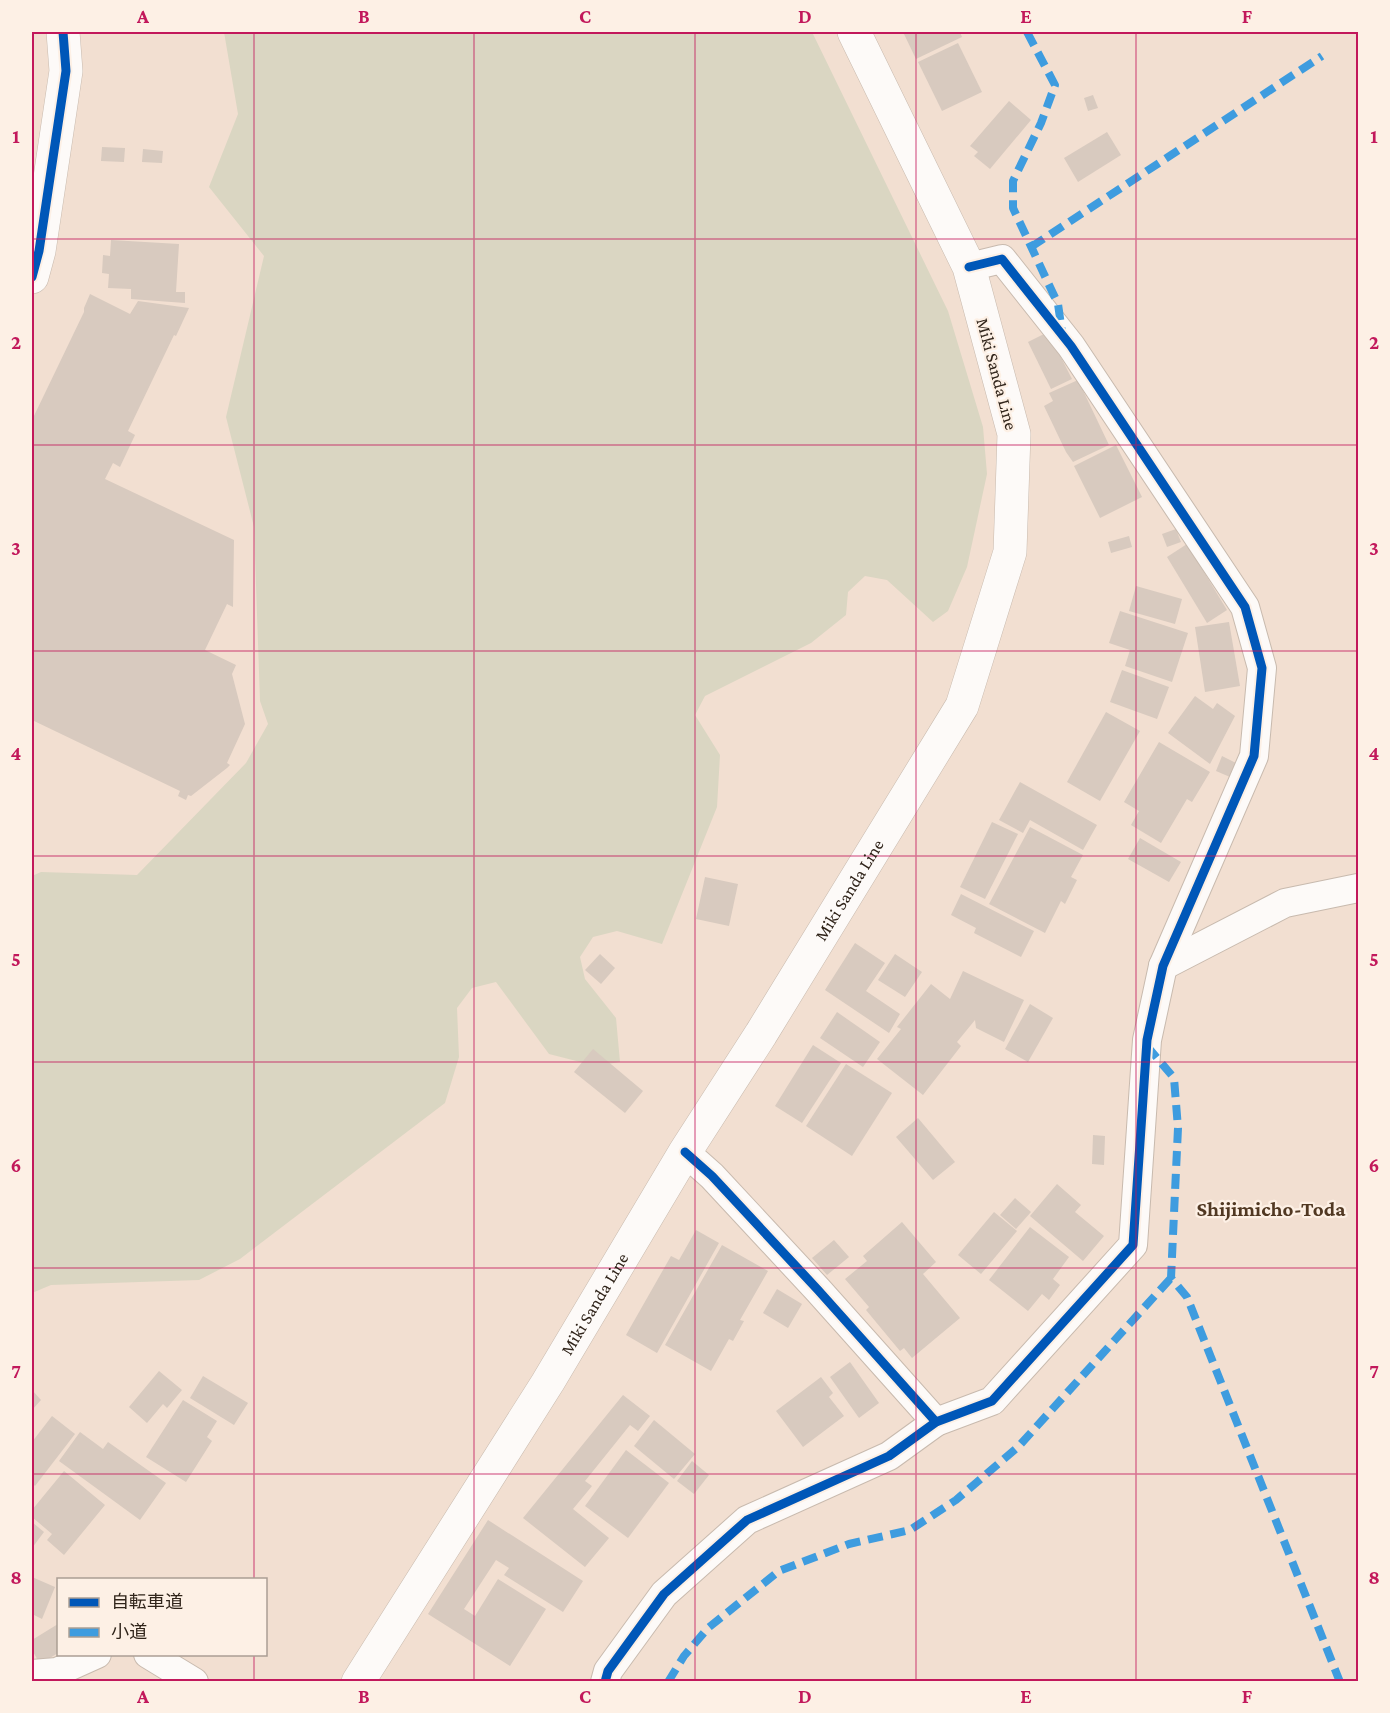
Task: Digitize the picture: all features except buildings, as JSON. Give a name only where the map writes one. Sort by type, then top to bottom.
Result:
[{"type":"main road","points":[[32,277],[39,251],[66,71],[63,32]]},
{"type":"main road","name":"Miki Sanda Line","points":[[358,1682],[548,1382],[685,1152],[768,1024],[962,706],[1010,552],[1014,434],[969,267],[854,32]]},
{"type":"street","points":[[605,1682],[608,1671],[664,1594],[747,1520],[889,1456],[936,1422],[992,1401],[1133,1245],[1147,1040],[1162,966],[1254,756],[1262,668],[1245,607],[1071,346],[1002,259],[969,267]]},
{"type":"street","points":[[1162,966],[1285,903],[1359,888]]},
{"type":"street","points":[[685,1152],[720,1184],[936,1422]]},
{"type":"street","points":[[32,1674],[57,1672],[93,1656]]},
{"type":"street","points":[[151,1656],[194,1682]]},
{"type":"shaded area","points":[[224,32],[812,32],[948,311],[983,427],[987,474],[967,567],[948,611],[933,622],[887,580],[865,576],[848,592],[846,615],[811,643],[705,696],[695,715],[720,755],[717,807],[662,944],[617,931],[593,937],[580,957],[585,979],[616,1018],[620,1062],[596,1066],[549,1054],[496,982],[472,988],[457,1008],[459,1057],[445,1103],[240,1259],[199,1280],[51,1285],[32,1293],[32,876],[41,872],[137,875],[246,763],[268,724],[260,701],[254,527],[226,417],[264,256],[209,187],[238,114]]},
{"type":"marked path","points":[[1027,32],[1055,85],[1041,123],[1013,181],[1013,208],[1058,304],[1062,332]]},
{"type":"marked path","points":[[1031,247],[1322,56]]},
{"type":"marked path","points":[[1147,1046],[1174,1078],[1178,1128],[1171,1278],[1187,1297],[1340,1682]]},
{"type":"marked path","points":[[668,1682],[684,1656],[708,1628],[779,1571],[849,1544],[910,1530],[956,1500],[1018,1447],[1171,1278]]},
{"type":"cycle path","points":[[32,277],[39,251],[66,71],[63,32]]},
{"type":"cycle path","points":[[605,1682],[608,1671],[664,1594],[747,1520],[889,1456],[936,1422],[992,1401],[1133,1245],[1147,1040],[1163,966],[1254,756],[1262,668],[1245,607],[1071,346],[1002,259],[969,267]]},
{"type":"cycle path","points":[[685,1152],[712,1176],[818,1290],[936,1422]]},
{"type":"district","name":"Shijimicho-Toda","points":[[1271,1209]]}]
